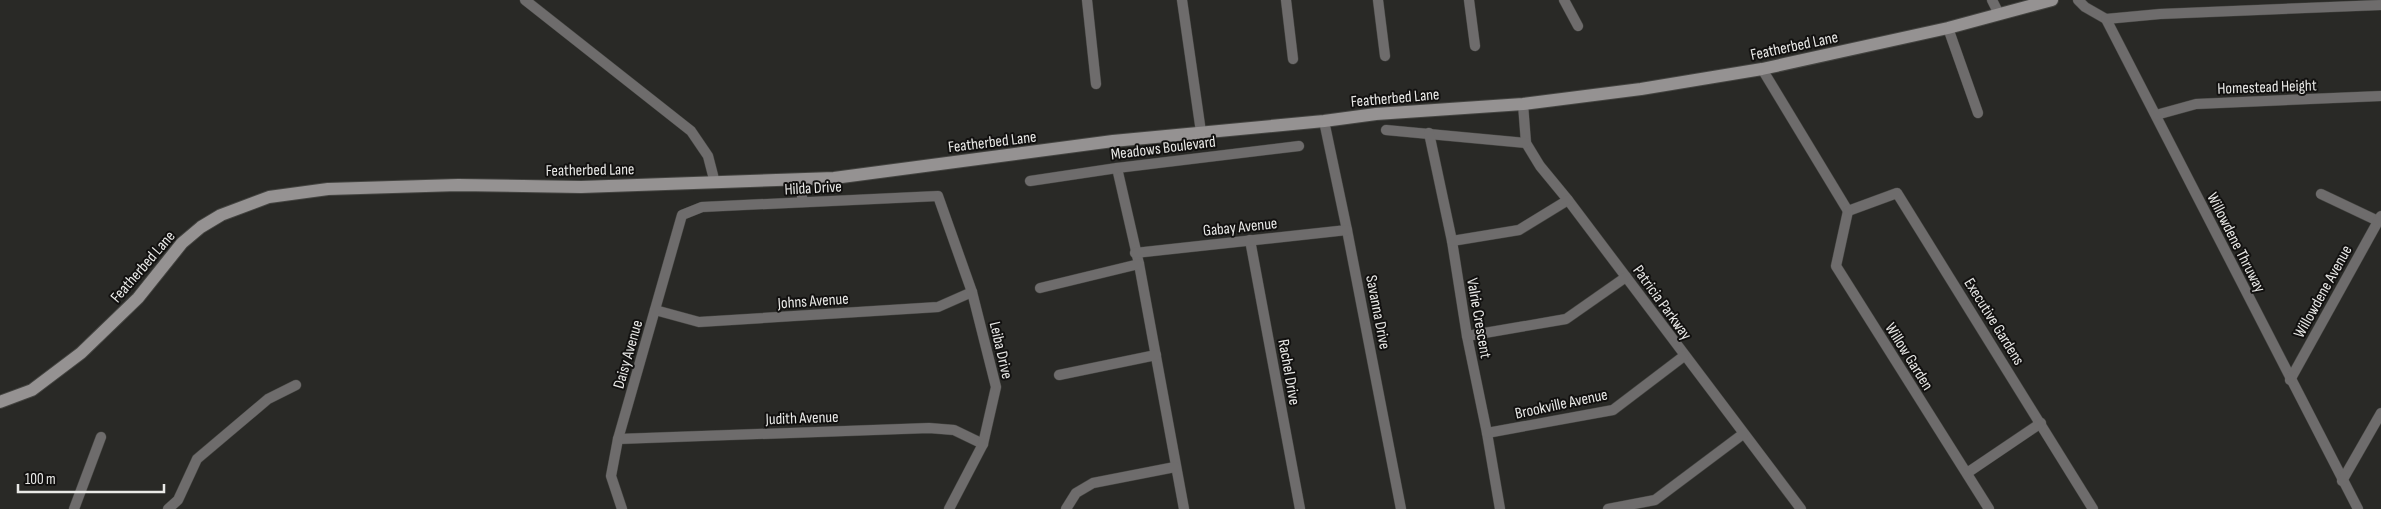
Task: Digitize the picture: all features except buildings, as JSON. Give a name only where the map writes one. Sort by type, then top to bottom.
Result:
[{"type":"main road","name":"Featherbed Lane","points":[[0,402],[32,390],[81,353],[138,298],[182,243],[201,227],[221,215],[269,197],[328,189],[458,185],[581,186],[834,178],[1113,141],[1324,121],[1376,114],[1523,104],[1641,90],[1762,70],[1948,28],[2052,0]]},
{"type":"street","points":[[524,0],[691,132],[708,156],[715,183]]},
{"type":"street","points":[[1087,0],[1096,84]]},
{"type":"street","points":[[1182,0],[1201,132]]},
{"type":"street","points":[[1286,0],[1293,59]]},
{"type":"street","points":[[1378,0],[1385,56]]},
{"type":"street","points":[[1470,0],[1475,46]]},
{"type":"street","points":[[1564,0],[1578,26]]},
{"type":"street","points":[[1992,0],[1999,14]]},
{"type":"street","points":[[2078,0],[2085,7],[2106,19],[2170,14],[2381,5]]},
{"type":"street","name":"Willowdene Thruway","points":[[2106,19],[2358,509]]},
{"type":"street","points":[[1948,28],[1978,113]]},
{"type":"street","points":[[1762,70],[1848,212]]},
{"type":"street","name":"Homestead Height","points":[[2156,115],[2196,104],[2381,96]]},
{"type":"street","name":"Patricia Parkway","points":[[1523,104],[1526,143],[1540,166],[1568,200],[1801,509]]},
{"type":"street","name":"Savanna Drive","points":[[1324,121],[1348,230],[1401,509]]},
{"type":"street","points":[[1386,130],[1526,143]]},
{"type":"street","name":"Valrie Crescent","points":[[1429,133],[1452,241],[1467,336],[1500,509]]},
{"type":"street","name":"Meadows Boulevard","points":[[1030,181],[1117,168],[1299,146]]},
{"type":"street","points":[[1117,168],[1139,264],[1184,509]]},
{"type":"street","points":[[802,180],[802,202]]},
{"type":"street","name":"Executive Gardens","points":[[1848,212],[1897,193],[2093,509]]},
{"type":"street","points":[[2321,194],[2380,218]]},
{"type":"street","name":"Hilda Drive","points":[[690,210],[702,207],[938,196]]},
{"type":"street","name":"Leiba Drive","points":[[938,196],[972,292],[996,387],[983,444],[948,509]]},
{"type":"street","points":[[1452,241],[1519,230],[1568,200]]},
{"type":"street","name":"Daisy Avenue","points":[[622,509],[611,476],[618,439],[656,310],[678,226],[682,215],[690,210]]},
{"type":"street","name":"Willow Garden","points":[[1848,212],[1836,266],[1989,509]]},
{"type":"street","name":"Willowdene Avenue","points":[[2290,380],[2380,218]]},
{"type":"street","name":"Gabay Avenue","points":[[1135,253],[1348,230]]},
{"type":"street","name":"Rachel Drive","points":[[1250,240],[1300,509]]},
{"type":"street","points":[[1040,288],[1139,264]]},
{"type":"street","points":[[1467,336],[1566,319],[1626,277]]},
{"type":"street","name":"Johns Avenue","points":[[656,310],[699,322],[938,306],[972,292]]},
{"type":"street","points":[[1060,375],[1156,356]]},
{"type":"street","name":"Brookville Avenue","points":[[1487,433],[1613,410],[1684,356]]},
{"type":"street","points":[[168,509],[178,500],[197,459],[268,399],[296,385]]},
{"type":"street","points":[[2342,481],[2381,413]]},
{"type":"street","points":[[1967,473],[2041,424]]},
{"type":"street","name":"Judith Avenue","points":[[618,439],[929,428],[954,430],[983,444]]},
{"type":"street","points":[[1608,509],[1655,500],[1743,434]]},
{"type":"street","points":[[74,509],[100,437]]},
{"type":"street","points":[[1066,509],[1076,493],[1093,483],[1175,467]]}]
